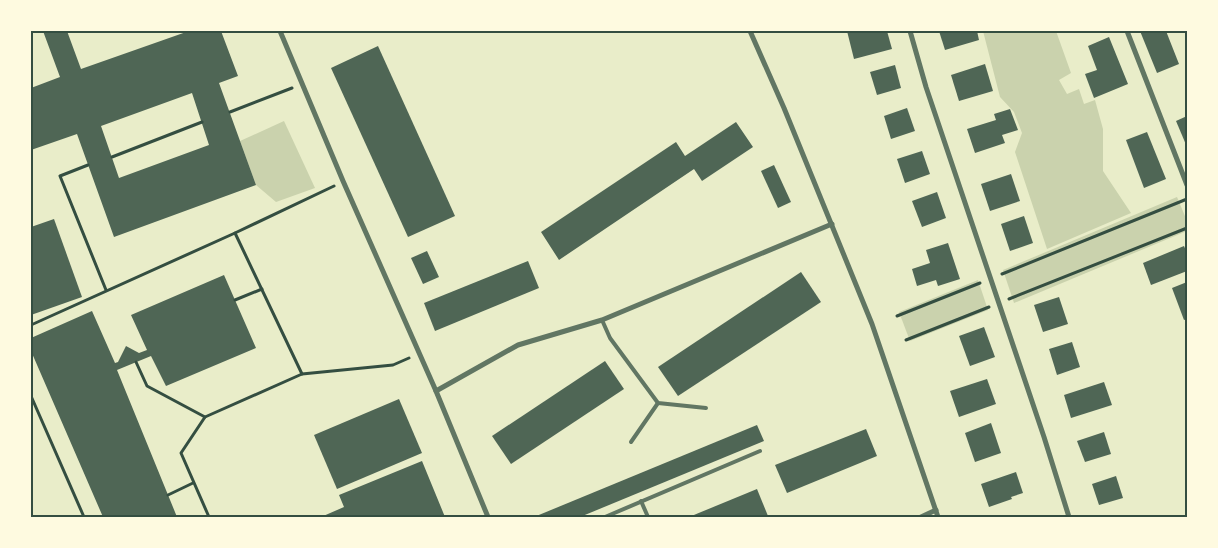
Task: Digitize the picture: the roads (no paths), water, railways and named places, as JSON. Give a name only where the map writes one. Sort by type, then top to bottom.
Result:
[{"type":"street","points":[[280,31],[436,391],[488,517]]},
{"type":"street","points":[[750,31],[784,108],[874,330],[938,517]]},
{"type":"street","points":[[910,31],[932,106],[1044,437],[1069,517]]},
{"type":"street","points":[[1126,31],[1187,184]]},
{"type":"street","points":[[436,391],[518,345],[602,320],[832,224]]},
{"type":"street","points":[[921,517],[936,510]]},
{"type":"lane","points":[[602,320],[610,338],[658,403],[706,408]]},
{"type":"lane","points":[[631,442],[658,403]]},
{"type":"lane","points":[[605,517],[760,451]]},
{"type":"lane","points":[[642,501],[648,517]]}]
